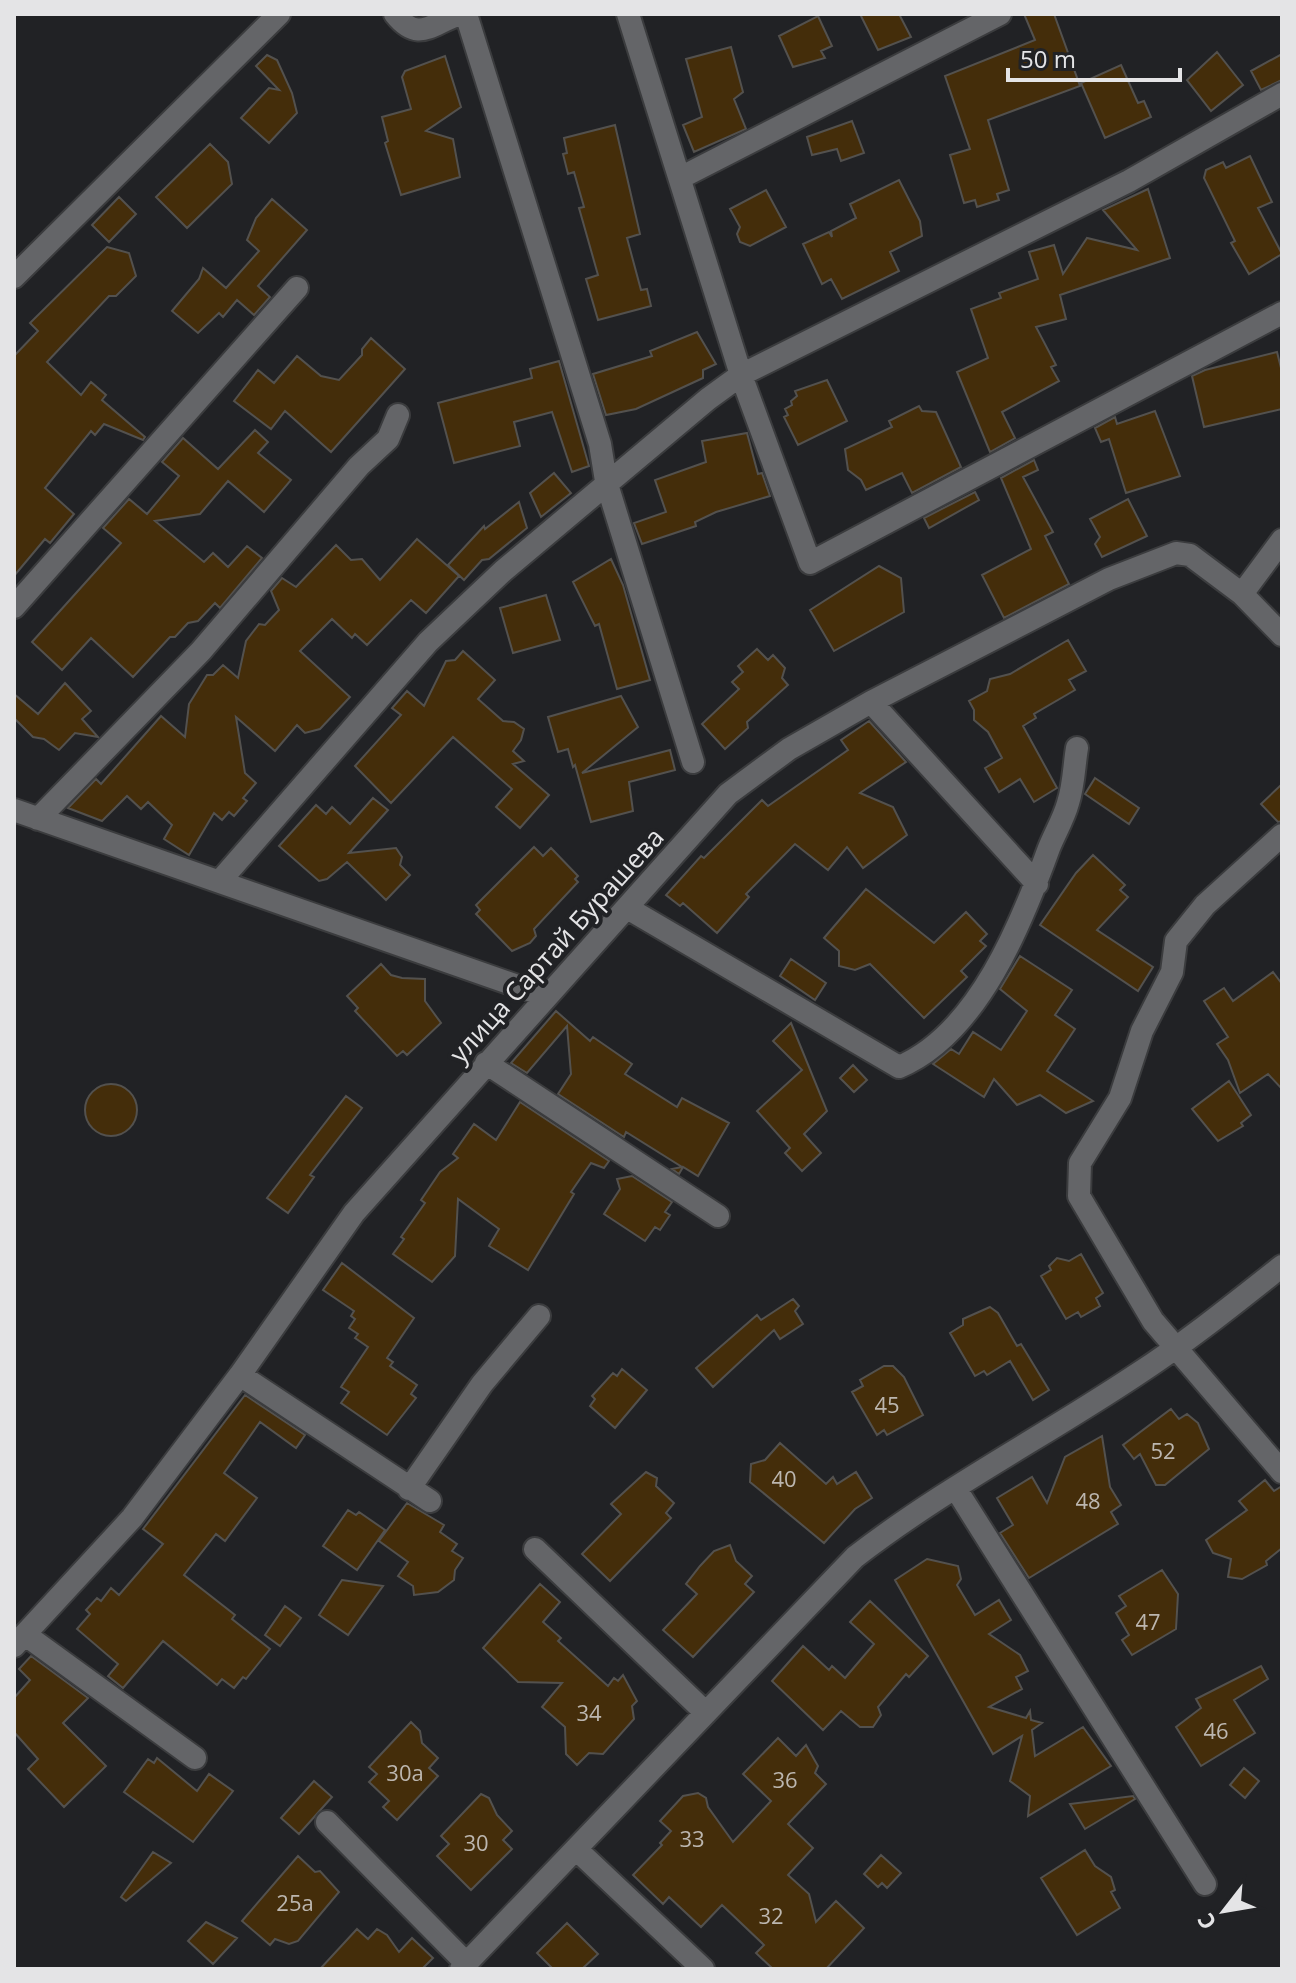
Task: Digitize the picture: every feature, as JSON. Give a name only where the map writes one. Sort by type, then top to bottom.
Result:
[{"type":"street","points":[[14,277],[279,14]]},
{"type":"street","points":[[395,14],[407,29],[419,31],[463,14],[600,444],[606,481],[693,762]]},
{"type":"street","points":[[628,14],[741,375],[810,563],[1282,313]]},
{"type":"street","points":[[680,178],[1000,14]]},
{"type":"street","points":[[220,881],[428,642],[606,481],[741,375],[1129,181],[1282,94]]},
{"type":"street","points":[[14,607],[297,288]]},
{"type":"street","points":[[38,819],[201,651],[359,466],[388,439],[398,415]]},
{"type":"street","points":[[1282,540],[1242,594],[1282,635]]},
{"type":"street","name":"улица Сартай Бурашева","points":[[20,1641],[132,1518],[240,1375],[354,1213],[546,996],[629,909],[728,794],[789,749],[871,702],[1109,579],[1176,553],[1190,555],[1242,594]]},
{"type":"street","points":[[871,702],[1037,884]]},
{"type":"street","points":[[629,909],[899,1067],[913,1061],[952,1026],[988,984],[1037,884],[1069,802],[1077,748]]},
{"type":"street","points":[[14,810],[546,996]]},
{"type":"street","points":[[1282,835],[1205,905],[1176,941],[1172,972],[1142,1031],[1120,1098],[1080,1163],[1079,1196],[1153,1321],[1282,1472]]},
{"type":"street","points":[[486,1063],[718,1216]]},
{"type":"street","points":[[327,1822],[464,1966],[855,1557],[904,1519],[1177,1347],[1282,1266]]},
{"type":"street","points":[[409,1489],[482,1384],[539,1316]]},
{"type":"street","points":[[240,1375],[430,1501]]},
{"type":"street","points":[[956,1489],[1205,1884]]},
{"type":"street","points":[[535,1549],[706,1713]]},
{"type":"street","points":[[20,1641],[195,1758]]},
{"type":"street","points":[[576,1849],[703,1969]]},
{"type":"building","points":[[860,14],[899,14],[911,37],[878,50]]},
{"type":"building","points":[[1024,14],[1054,14],[1080,86],[988,120],[1009,190],[997,194],[999,200],[977,207],[975,200],[964,203],[950,155],[970,149],[945,76],[1035,40]]},
{"type":"building","points":[[818,16],[832,46],[821,51],[825,58],[793,67],[779,36]]},
{"type":"building","points":[[731,47],[743,92],[734,99],[746,129],[694,152],[683,125],[702,117],[686,59]]},
{"type":"building","points":[[1217,52],[1243,85],[1211,111],[1187,80]]},
{"type":"building","points":[[1282,54],[1282,80],[1261,90],[1251,71]]},
{"type":"building","points":[[267,55],[277,60],[297,113],[269,143],[241,118],[269,88],[279,90],[256,66]]},
{"type":"building","points":[[445,56],[461,107],[426,131],[453,139],[460,177],[401,195],[385,143],[388,141],[382,117],[411,109],[402,77],[405,71]]},
{"type":"building","points":[[1121,65],[1138,103],[1144,101],[1151,117],[1105,138],[1081,83]]},
{"type":"building","points":[[852,121],[864,153],[841,161],[837,149],[812,155],[807,137]]},
{"type":"building","points":[[615,125],[640,234],[627,238],[641,290],[647,289],[651,306],[598,320],[586,279],[598,275],[579,208],[584,207],[574,172],[568,174],[563,154],[567,153],[564,138]]},
{"type":"building","points":[[210,144],[228,162],[232,184],[187,228],[156,197]]},
{"type":"building","points":[[1250,156],[1272,202],[1258,208],[1282,254],[1249,274],[1231,243],[1235,241],[1204,178],[1206,170],[1223,162],[1226,168]]},
{"type":"building","points":[[899,180],[920,221],[922,236],[890,252],[899,271],[842,299],[831,279],[822,284],[803,244],[829,232],[832,237],[831,231],[856,218],[850,204]]},
{"type":"building","points":[[1148,189],[1170,258],[1060,295],[1066,319],[1036,327],[1056,365],[1051,367],[1059,381],[1002,412],[1015,438],[990,452],[957,372],[988,358],[971,309],[1001,298],[999,293],[1038,279],[1029,252],[1054,245],[1063,274],[1087,238],[1137,250],[1103,210]]},
{"type":"building","points":[[766,190],[786,227],[750,246],[740,242],[737,234],[740,227],[730,209]]},
{"type":"building","points":[[119,197],[136,214],[109,242],[92,225]]},
{"type":"building","points":[[272,199],[307,230],[258,286],[270,297],[254,315],[237,300],[223,317],[219,313],[198,333],[172,311],[199,279],[203,268],[226,288],[259,251],[247,240],[256,218]]},
{"type":"building","points":[[107,247],[129,253],[136,276],[116,296],[109,296],[47,362],[81,395],[91,382],[106,395],[102,400],[145,437],[143,440],[104,424],[95,435],[91,431],[45,488],[74,514],[50,543],[45,539],[14,576],[14,356],[38,331],[30,323]]},
{"type":"building","points":[[697,332],[716,364],[703,370],[703,378],[636,409],[606,415],[593,374],[652,356],[650,351]]},
{"type":"building","points":[[371,338],[405,369],[331,452],[285,411],[271,429],[234,401],[258,370],[274,383],[297,356],[321,376],[339,380],[362,355],[362,349]]},
{"type":"building","points":[[1277,352],[1282,372],[1282,409],[1204,427],[1192,376]]},
{"type":"building","points":[[559,361],[589,466],[572,472],[552,412],[514,422],[520,446],[454,463],[438,403],[532,378],[530,369]]},
{"type":"building","points":[[827,380],[847,421],[798,445],[784,417],[788,415],[785,409],[792,405],[791,401],[797,396],[795,391]]},
{"type":"building","points":[[919,406],[922,411],[936,412],[961,467],[912,493],[902,473],[866,490],[861,480],[848,470],[845,449],[892,427],[889,421]]},
{"type":"building","points":[[1155,411],[1180,476],[1126,493],[1109,439],[1101,442],[1095,428],[1115,417],[1117,424]]},
{"type":"building","points":[[255,430],[268,442],[258,453],[291,480],[264,512],[228,481],[200,514],[155,521],[204,562],[213,553],[228,567],[247,546],[262,558],[220,608],[215,603],[198,621],[188,623],[175,637],[170,637],[133,677],[91,638],[62,670],[32,642],[121,543],[103,528],[129,499],[147,514],[179,476],[162,462],[183,438],[218,469]]},
{"type":"building","points":[[747,433],[758,474],[762,473],[770,496],[716,512],[695,522],[696,526],[642,544],[634,523],[666,512],[655,480],[706,462],[702,441]]},
{"type":"building","points":[[1034,460],[1038,470],[1023,477],[1053,532],[1045,536],[1069,584],[1004,618],[982,575],[1031,549],[1001,478]]},
{"type":"building","points":[[554,473],[571,493],[541,517],[530,493]]},
{"type":"building","points":[[975,492],[979,500],[929,528],[924,518]]},
{"type":"building","points":[[1128,499],[1147,536],[1102,557],[1095,544],[1100,537],[1090,519]]},
{"type":"building","points":[[519,502],[527,528],[489,559],[482,560],[464,580],[448,565],[484,526],[485,529]]},
{"type":"building","points":[[417,539],[459,576],[426,613],[411,600],[367,645],[355,634],[352,638],[332,619],[300,651],[350,697],[320,729],[305,733],[297,725],[275,751],[236,717],[245,773],[256,783],[243,798],[247,801],[234,816],[229,812],[222,820],[214,813],[189,855],[164,839],[172,825],[148,802],[141,809],[127,796],[102,821],[68,808],[96,779],[101,784],[161,716],[185,737],[189,704],[207,675],[213,675],[223,665],[238,678],[246,641],[259,624],[265,625],[279,610],[271,591],[282,578],[296,587],[336,545],[351,560],[362,559],[380,580]]},
{"type":"building","points":[[611,559],[623,585],[650,680],[617,689],[599,624],[595,626],[573,582]]},
{"type":"building","points":[[879,566],[901,578],[904,612],[834,651],[810,610]]},
{"type":"building","points":[[546,595],[560,640],[513,653],[500,608]]},
{"type":"building","points":[[1068,640],[1086,671],[1069,680],[1075,690],[1034,714],[1036,718],[1023,726],[1057,788],[1034,802],[1020,779],[999,792],[985,768],[1002,758],[988,732],[974,720],[974,710],[969,701],[987,691],[990,679],[1010,674]]},
{"type":"building","points":[[757,649],[768,660],[773,655],[785,668],[782,678],[788,685],[747,722],[748,728],[725,749],[702,724],[739,689],[732,682],[743,672],[738,666]]},
{"type":"building","points":[[463,651],[495,680],[478,699],[503,721],[514,722],[524,729],[513,751],[524,761],[513,764],[549,795],[520,828],[496,807],[512,789],[453,737],[391,803],[355,766],[401,715],[392,708],[407,691],[424,706],[446,661],[455,660]]},
{"type":"building","points":[[65,683],[91,711],[82,719],[98,737],[75,733],[59,750],[44,739],[33,737],[14,718],[14,694],[38,714]]},
{"type":"building","points":[[621,696],[638,727],[582,773],[670,750],[675,770],[629,782],[633,811],[591,822],[575,765],[573,767],[568,749],[558,752],[548,717]]},
{"type":"building","points":[[869,721],[906,762],[860,793],[893,807],[907,835],[863,868],[847,847],[828,870],[795,844],[746,894],[749,897],[717,933],[683,903],[680,906],[666,895],[701,856],[704,858],[762,800],[768,806],[848,750],[841,740]]},
{"type":"building","points":[[1095,778],[1139,808],[1129,824],[1085,794]]},
{"type":"building","points":[[1282,784],[1282,821],[1278,822],[1261,804]]},
{"type":"building","points":[[373,798],[388,810],[349,853],[396,848],[402,857],[400,865],[410,875],[386,900],[347,862],[327,879],[319,881],[279,846],[316,805],[326,814],[332,807],[350,824]]},
{"type":"building","points":[[534,847],[543,856],[551,848],[578,876],[575,879],[578,882],[534,929],[536,936],[530,943],[512,951],[476,914],[480,910],[476,905]]},
{"type":"building","points":[[1093,855],[1125,885],[1120,890],[1128,897],[1097,930],[1153,967],[1138,991],[1040,925],[1076,873]]},
{"type":"building","points":[[866,889],[934,943],[966,912],[987,934],[980,941],[986,946],[961,971],[967,977],[924,1018],[870,964],[855,970],[839,966],[839,951],[824,938]]},
{"type":"building","points":[[1020,956],[1072,990],[1055,1015],[1075,1029],[1047,1071],[1093,1101],[1066,1113],[1040,1095],[1017,1105],[994,1079],[984,1097],[933,1064],[951,1049],[959,1054],[973,1032],[1001,1050],[1027,1011],[1000,989]]},
{"type":"building","points":[[791,959],[826,983],[815,1000],[780,976]]},
{"type":"building","points":[[381,964],[391,975],[425,979],[425,1001],[441,1023],[407,1055],[403,1051],[397,1056],[355,1011],[358,1008],[347,996]]},
{"type":"building","points":[[1273,972],[1282,984],[1282,1089],[1268,1074],[1240,1093],[1228,1060],[1217,1044],[1228,1037],[1204,1001],[1224,988],[1233,1001]]},
{"type":"building","points":[[556,1011],[590,1041],[593,1037],[632,1064],[625,1074],[677,1107],[682,1098],[729,1123],[698,1176],[683,1167],[679,1174],[672,1169],[682,1167],[626,1132],[624,1137],[558,1094],[571,1074],[567,1026],[527,1073],[511,1063]]},
{"type":"building","points":[[791,1023],[827,1111],[804,1134],[821,1153],[802,1171],[785,1153],[790,1148],[757,1111],[802,1070],[773,1041]]},
{"type":"building","points":[[853,1065],[867,1080],[854,1092],[840,1078]]},
{"type":"building","points":[[1229,1081],[1251,1115],[1241,1123],[1243,1126],[1218,1141],[1192,1109]]},
{"type":"building","points":[[111,1084],[130,1091],[137,1110],[130,1129],[111,1136],[92,1129],[85,1110],[92,1091]]},
{"type":"building","points":[[346,1096],[362,1108],[310,1175],[314,1177],[288,1213],[267,1198]]},
{"type":"building","points":[[520,1102],[609,1161],[604,1168],[591,1163],[571,1192],[574,1194],[528,1270],[489,1246],[499,1229],[458,1199],[455,1256],[432,1282],[393,1254],[404,1239],[401,1237],[425,1203],[421,1200],[440,1172],[458,1158],[453,1154],[474,1124],[496,1140]]},
{"type":"building","points":[[632,1176],[672,1202],[665,1212],[670,1215],[660,1230],[655,1227],[645,1241],[604,1214],[620,1189],[617,1179]]},
{"type":"building","points":[[1081,1254],[1103,1293],[1096,1298],[1100,1306],[1081,1317],[1078,1312],[1066,1319],[1041,1276],[1051,1270],[1049,1266],[1057,1258],[1069,1261]]},
{"type":"building","points":[[342,1263],[414,1318],[387,1358],[393,1362],[390,1366],[417,1385],[411,1394],[416,1398],[387,1435],[341,1403],[349,1392],[341,1387],[368,1347],[355,1338],[358,1334],[349,1328],[355,1319],[351,1316],[354,1311],[323,1290]]},
{"type":"building","points":[[793,1299],[799,1306],[795,1311],[803,1324],[780,1339],[774,1330],[713,1387],[696,1368],[757,1315],[761,1320]]},
{"type":"building","points":[[990,1307],[998,1313],[1017,1346],[1021,1344],[1049,1390],[1033,1400],[1010,1361],[987,1375],[984,1371],[975,1376],[950,1333],[963,1325],[963,1319]]},
{"type":"building","points":[[884,1366],[893,1366],[904,1377],[923,1415],[887,1435],[884,1430],[877,1435],[852,1392],[863,1386],[860,1380]]},
{"type":"building","points":[[622,1369],[647,1390],[615,1428],[590,1406],[595,1399],[592,1396],[613,1373],[617,1376]]},
{"type":"building","points":[[245,1395],[305,1435],[296,1448],[260,1422],[224,1473],[257,1498],[225,1541],[216,1534],[184,1575],[235,1615],[232,1619],[270,1649],[246,1679],[243,1677],[234,1688],[222,1679],[217,1685],[163,1641],[123,1688],[108,1676],[118,1664],[77,1629],[90,1614],[86,1610],[97,1598],[101,1601],[111,1588],[119,1595],[163,1544],[143,1529]]},
{"type":"building","points":[[1171,1409],[1179,1419],[1187,1414],[1198,1423],[1209,1449],[1165,1485],[1156,1485],[1140,1454],[1134,1459],[1123,1445]]},
{"type":"building","points":[[1102,1436],[1110,1487],[1121,1505],[1111,1512],[1118,1524],[1029,1578],[1000,1533],[1013,1525],[997,1498],[1032,1477],[1047,1503],[1065,1457]]},
{"type":"building","points":[[780,1443],[826,1484],[833,1477],[837,1484],[856,1472],[872,1498],[855,1509],[824,1543],[750,1482],[751,1464],[765,1460]]},
{"type":"building","points":[[646,1472],[657,1478],[656,1486],[674,1503],[666,1513],[671,1518],[610,1581],[582,1554],[621,1514],[611,1504]]},
{"type":"building","points":[[1265,1480],[1274,1491],[1282,1486],[1282,1548],[1266,1561],[1267,1565],[1242,1579],[1228,1577],[1231,1559],[1213,1553],[1206,1540],[1247,1510],[1239,1501]]},
{"type":"building","points":[[407,1503],[444,1525],[440,1532],[457,1544],[452,1551],[463,1558],[455,1570],[454,1580],[438,1592],[414,1595],[413,1586],[398,1576],[408,1562],[379,1541]]},
{"type":"building","points":[[348,1510],[356,1515],[359,1512],[385,1530],[357,1570],[323,1546]]},
{"type":"building","points":[[730,1545],[736,1561],[752,1576],[745,1584],[754,1592],[693,1657],[663,1630],[697,1594],[686,1584],[700,1566],[714,1551]]},
{"type":"building","points":[[927,1559],[958,1566],[961,1579],[957,1585],[975,1615],[999,1600],[1011,1620],[989,1634],[1020,1655],[1028,1671],[1016,1677],[1022,1689],[989,1707],[1026,1718],[1030,1711],[1031,1720],[1042,1723],[1032,1730],[1035,1756],[1083,1727],[1111,1766],[1028,1816],[1030,1796],[1010,1781],[1022,1736],[993,1754],[895,1580]]},
{"type":"building","points":[[1162,1570],[1178,1594],[1176,1629],[1132,1655],[1122,1640],[1129,1635],[1116,1613],[1126,1606],[1119,1596]]},
{"type":"building","points":[[342,1580],[383,1586],[348,1635],[319,1615]]},
{"type":"building","points":[[540,1584],[560,1602],[543,1622],[561,1638],[558,1641],[608,1686],[614,1678],[618,1681],[623,1675],[637,1701],[632,1706],[634,1719],[603,1754],[589,1753],[577,1765],[566,1754],[565,1727],[542,1707],[562,1683],[518,1682],[483,1648]]},
{"type":"building","points":[[870,1601],[928,1656],[909,1677],[906,1674],[878,1707],[881,1715],[873,1727],[860,1727],[841,1711],[823,1730],[772,1681],[803,1646],[829,1670],[832,1666],[845,1678],[874,1644],[850,1622]]},
{"type":"building","points":[[285,1606],[301,1618],[280,1646],[265,1635]]},
{"type":"building","points":[[31,1656],[88,1698],[63,1723],[106,1766],[64,1807],[28,1769],[38,1759],[14,1732],[14,1698],[30,1680],[19,1669]]},
{"type":"building","points":[[1261,1666],[1268,1679],[1234,1700],[1255,1733],[1201,1766],[1176,1727],[1201,1708],[1196,1699]]},
{"type":"building","points":[[411,1722],[420,1731],[422,1743],[438,1758],[429,1768],[438,1776],[397,1820],[383,1807],[389,1801],[369,1782],[377,1774],[369,1767]]},
{"type":"building","points":[[778,1738],[796,1756],[806,1745],[818,1766],[815,1773],[826,1784],[788,1824],[813,1848],[788,1875],[809,1894],[816,1922],[836,1901],[864,1928],[826,1969],[773,1969],[756,1953],[764,1945],[722,1905],[701,1927],[669,1897],[663,1904],[633,1875],[671,1831],[660,1821],[683,1796],[698,1793],[706,1798],[708,1807],[733,1842],[771,1801],[743,1774]]},
{"type":"building","points":[[157,1758],[197,1791],[209,1774],[233,1791],[193,1842],[124,1792],[148,1759],[154,1763]]},
{"type":"building","points":[[1244,1768],[1259,1781],[1245,1798],[1230,1785]]},
{"type":"building","points":[[314,1781],[332,1797],[299,1834],[281,1818]]},
{"type":"building","points":[[481,1794],[489,1798],[497,1815],[512,1831],[503,1840],[512,1849],[471,1890],[437,1856],[449,1844],[441,1836]]},
{"type":"building","points":[[1133,1796],[1135,1799],[1085,1829],[1070,1804]]},
{"type":"building","points":[[1085,1850],[1095,1866],[1111,1877],[1115,1890],[1111,1892],[1120,1908],[1077,1935],[1041,1878]]},
{"type":"building","points":[[153,1852],[171,1863],[126,1901],[121,1897]]},
{"type":"building","points":[[881,1855],[901,1873],[887,1888],[882,1883],[878,1887],[864,1874]]},
{"type":"building","points":[[298,1856],[315,1872],[320,1871],[339,1892],[298,1941],[289,1944],[275,1939],[270,1945],[242,1921]]},
{"type":"building","points":[[206,1922],[237,1938],[213,1964],[188,1941]]},
{"type":"building","points":[[567,1923],[598,1954],[582,1969],[553,1969],[537,1953]]},
{"type":"building","points":[[357,1929],[368,1939],[377,1929],[387,1935],[399,1952],[412,1938],[433,1958],[422,1969],[320,1969]]}]
